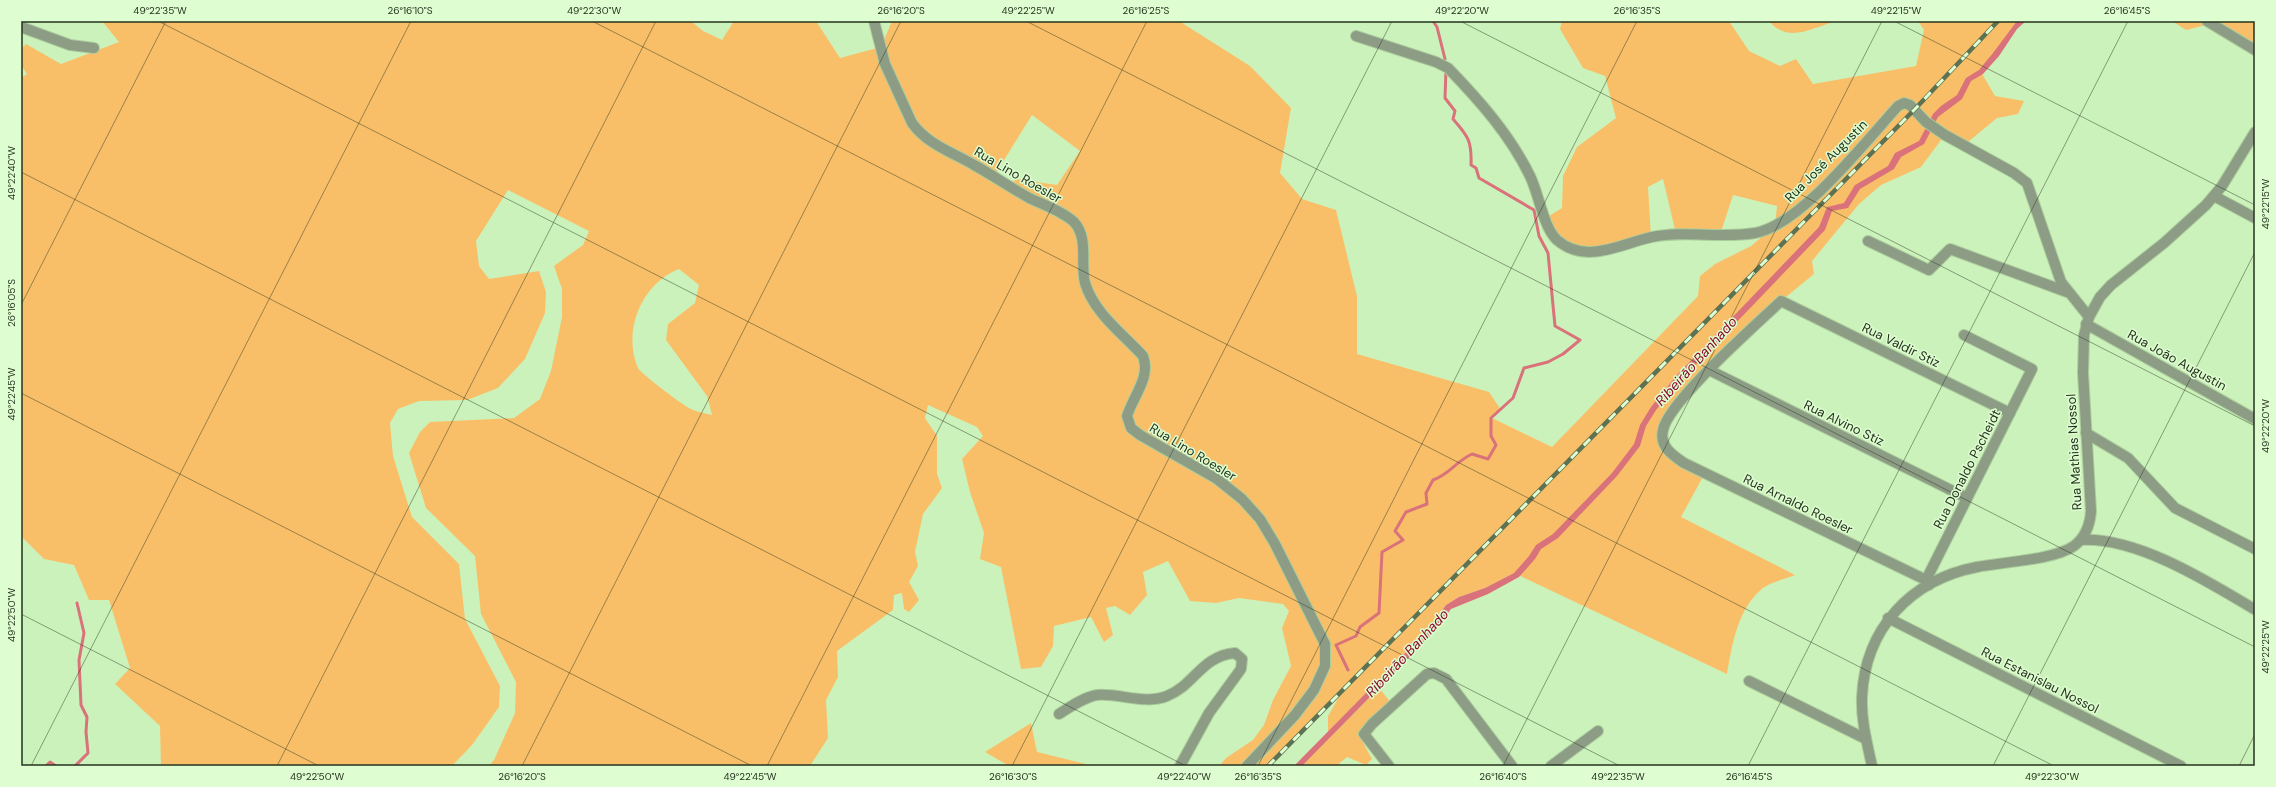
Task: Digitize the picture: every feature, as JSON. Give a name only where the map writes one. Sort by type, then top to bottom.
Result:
[{"type":"street","name":"Rua Lino Roesler","points":[[874,21],[885,64],[912,123],[919,132],[940,148],[966,160],[1009,187],[1072,221],[1077,226],[1081,233],[1083,268],[1089,294],[1102,313],[1143,356],[1146,365],[1146,374],[1127,416],[1131,428],[1157,446],[1217,478],[1242,498],[1260,519],[1288,567],[1325,644],[1325,666],[1307,701],[1251,764]]},
{"type":"street","points":[[2207,21],[2255,50]]},
{"type":"street","points":[[21,27],[70,45],[94,48]]},
{"type":"street","name":"Rua José Augustin","points":[[1356,36],[1436,62],[1448,68],[1506,134],[1530,176],[1553,236],[1571,248],[1585,252],[1601,252],[1662,235],[1738,235],[1766,230],[1785,219],[1807,202],[1839,170],[1898,106],[1904,103],[1910,105],[1926,122],[1937,130],[2014,173],[2027,183],[2034,198],[2056,270],[2067,292],[2087,320]]},
{"type":"street","name":"Rua Mathias Nossol","points":[[2081,540],[2086,532],[2090,520],[2083,361],[2087,320],[2100,297],[2111,285],[2176,234],[2214,196],[2255,132]]},
{"type":"street","points":[[2214,196],[2255,218]]},
{"type":"street","points":[[1868,241],[1929,270],[1950,249],[2067,292]]},
{"type":"street","name":"Rua Valdir Stiz","points":[[1709,370],[1781,301],[2010,413]]},
{"type":"street","name":"Rua João Augustin","points":[[2087,320],[2255,419]]},
{"type":"street","name":"Rua Donaldo Pscheidt","points":[[1928,583],[1967,498],[2032,369],[1964,335]]},
{"type":"street","name":"Rua Arnaldo Roesler","points":[[1709,370],[1672,412],[1663,429],[1664,444],[1671,454],[1684,463],[1928,583]]},
{"type":"street","name":"Rua Alvino Stiz","points":[[1709,370],[1967,498]]},
{"type":"street","points":[[2086,433],[2128,458],[2175,508],[2255,549]]},
{"type":"street","points":[[1872,766],[1862,716],[1863,685],[1871,650],[1888,618],[1904,602],[1928,583],[1976,567],[2061,552],[2081,540],[2094,539],[2120,544],[2158,558],[2200,578],[2254,609]]},
{"type":"street","name":"Rua Estanislau Nossol","points":[[1888,618],[2181,766]]},
{"type":"street","points":[[1059,714],[1096,695],[1120,695],[1150,700],[1167,696],[1189,681],[1209,661],[1225,654],[1235,654],[1242,659],[1240,669],[1209,713],[1180,766]]},
{"type":"street","points":[[1389,766],[1364,734],[1372,724],[1428,674],[1434,673],[1446,679],[1512,766]]},
{"type":"street","points":[[1749,681],[1866,739]]},
{"type":"street","points":[[1551,766],[1598,731]]},
{"type":"shaded area","points":[[102,21],[691,21],[703,31],[722,40],[734,21],[816,21],[840,58],[881,47],[892,21],[1179,21],[1250,66],[1291,108],[1280,173],[1302,199],[1336,210],[1357,296],[1357,354],[1489,392],[1501,410],[1492,418],[1552,447],[1698,296],[1700,276],[1715,264],[1751,246],[1775,226],[1777,206],[1733,195],[1720,235],[1676,234],[1663,179],[1648,187],[1651,237],[1601,252],[1563,244],[1546,218],[1562,208],[1563,176],[1577,147],[1616,118],[1605,76],[1583,68],[1560,29],[1562,21],[1729,21],[1749,51],[1780,66],[1796,59],[1813,84],[1916,66],[1924,30],[1918,21],[2021,21],[1981,72],[1995,96],[2024,101],[2018,114],[1997,118],[1963,146],[1944,136],[1921,167],[1881,185],[1859,204],[1812,261],[1814,274],[1781,301],[1672,412],[1664,444],[1705,473],[1681,517],[1795,575],[1766,586],[1754,596],[1742,616],[1738,627],[1731,651],[1727,674],[1514,573],[1485,588],[1459,597],[1446,605],[1428,630],[1328,732],[1328,716],[1347,683],[1267,766],[1219,766],[1226,758],[1253,740],[1264,725],[1273,700],[1291,666],[1282,628],[1289,611],[1283,604],[1239,598],[1216,603],[1190,601],[1168,561],[1143,572],[1147,595],[1130,615],[1115,606],[1106,608],[1113,635],[1104,642],[1091,617],[1054,626],[1053,646],[1041,667],[1021,669],[1001,567],[980,559],[984,533],[970,492],[962,459],[983,436],[977,427],[928,405],[925,418],[937,436],[937,474],[942,488],[923,514],[915,552],[918,566],[909,582],[919,600],[909,612],[904,609],[902,593],[894,595],[893,610],[837,651],[838,677],[826,700],[828,738],[810,766],[489,766],[494,760],[515,713],[516,682],[481,614],[475,556],[426,508],[409,453],[420,432],[430,422],[514,418],[540,399],[551,371],[562,317],[562,289],[554,266],[583,245],[589,231],[508,190],[476,241],[479,266],[489,279],[539,271],[546,292],[545,313],[525,359],[498,388],[467,400],[419,401],[398,409],[390,423],[393,456],[412,517],[459,564],[465,619],[500,686],[499,707],[472,745],[452,766],[161,766],[160,726],[115,684],[130,668],[109,600],[89,600],[74,565],[44,559],[21,536],[21,78],[27,74],[21,65],[21,49],[26,44],[61,64],[119,42]],"holes":[[[1032,115],[1080,151],[1057,185],[1016,179],[1009,187],[993,178]],[[679,269],[699,285],[695,303],[668,324],[666,340],[707,396],[712,415],[691,409],[646,376],[638,368],[634,354],[632,339],[634,324],[639,310],[655,285],[666,276]]]},
{"type":"shaded area","points":[[1769,21],[1836,21],[1809,30],[1792,33],[1784,32],[1776,28]]},
{"type":"shaded area","points":[[2172,21],[2255,21],[2255,50],[2210,24],[2186,30]]},
{"type":"shaded area","points":[[1379,688],[1392,704],[1362,732],[1361,739],[1372,759],[1366,765],[1347,757],[1336,766],[1302,766]]},
{"type":"shaded area","points":[[1031,723],[1037,752],[1094,766],[1009,766],[985,752]]},
{"type":"water","name":"Ribeirão Banhado","points":[[2017,21],[2026,21],[2017,29],[1999,56],[1983,74],[1971,81],[1962,99],[1938,117],[1924,144],[1901,157],[1894,169],[1860,189],[1848,208],[1832,211],[1825,230],[1682,379],[1656,410],[1646,426],[1640,446],[1617,476],[1558,538],[1541,549],[1535,559],[1519,577],[1488,594],[1451,609],[1433,633],[1302,766],[1294,766],[1428,630],[1446,605],[1459,597],[1485,588],[1514,573],[1529,556],[1536,545],[1553,534],[1612,473],[1634,444],[1640,425],[1651,407],[1677,375],[1819,227],[1827,207],[1844,203],[1855,185],[1888,166],[1895,153],[1919,141],[1933,114],[1941,106],[1957,95],[1966,78],[1979,70]]},
{"type":"waterway","points":[[1433,21],[1437,27],[1445,59]]},
{"type":"waterway","points":[[1348,670],[1336,645],[1356,636],[1360,627],[1379,613],[1382,552],[1403,540],[1395,531],[1406,512],[1427,504],[1426,493],[1433,480],[1444,475],[1466,457],[1472,454],[1488,459],[1496,445],[1491,436],[1491,418],[1513,398],[1524,368],[1548,362],[1563,354],[1580,340],[1555,326],[1548,253],[1539,236],[1534,210],[1479,178],[1476,168],[1471,165],[1470,144],[1466,135],[1453,119],[1455,111],[1445,98],[1446,69]]},
{"type":"waterway","points":[[75,766],[88,753],[86,732],[87,717],[81,705],[79,660],[84,633],[77,603]]},
{"type":"waterway","points":[[46,766],[50,762],[56,766]]},
{"type":"railway","points":[[1268,766],[1915,109],[1998,21]]}]
